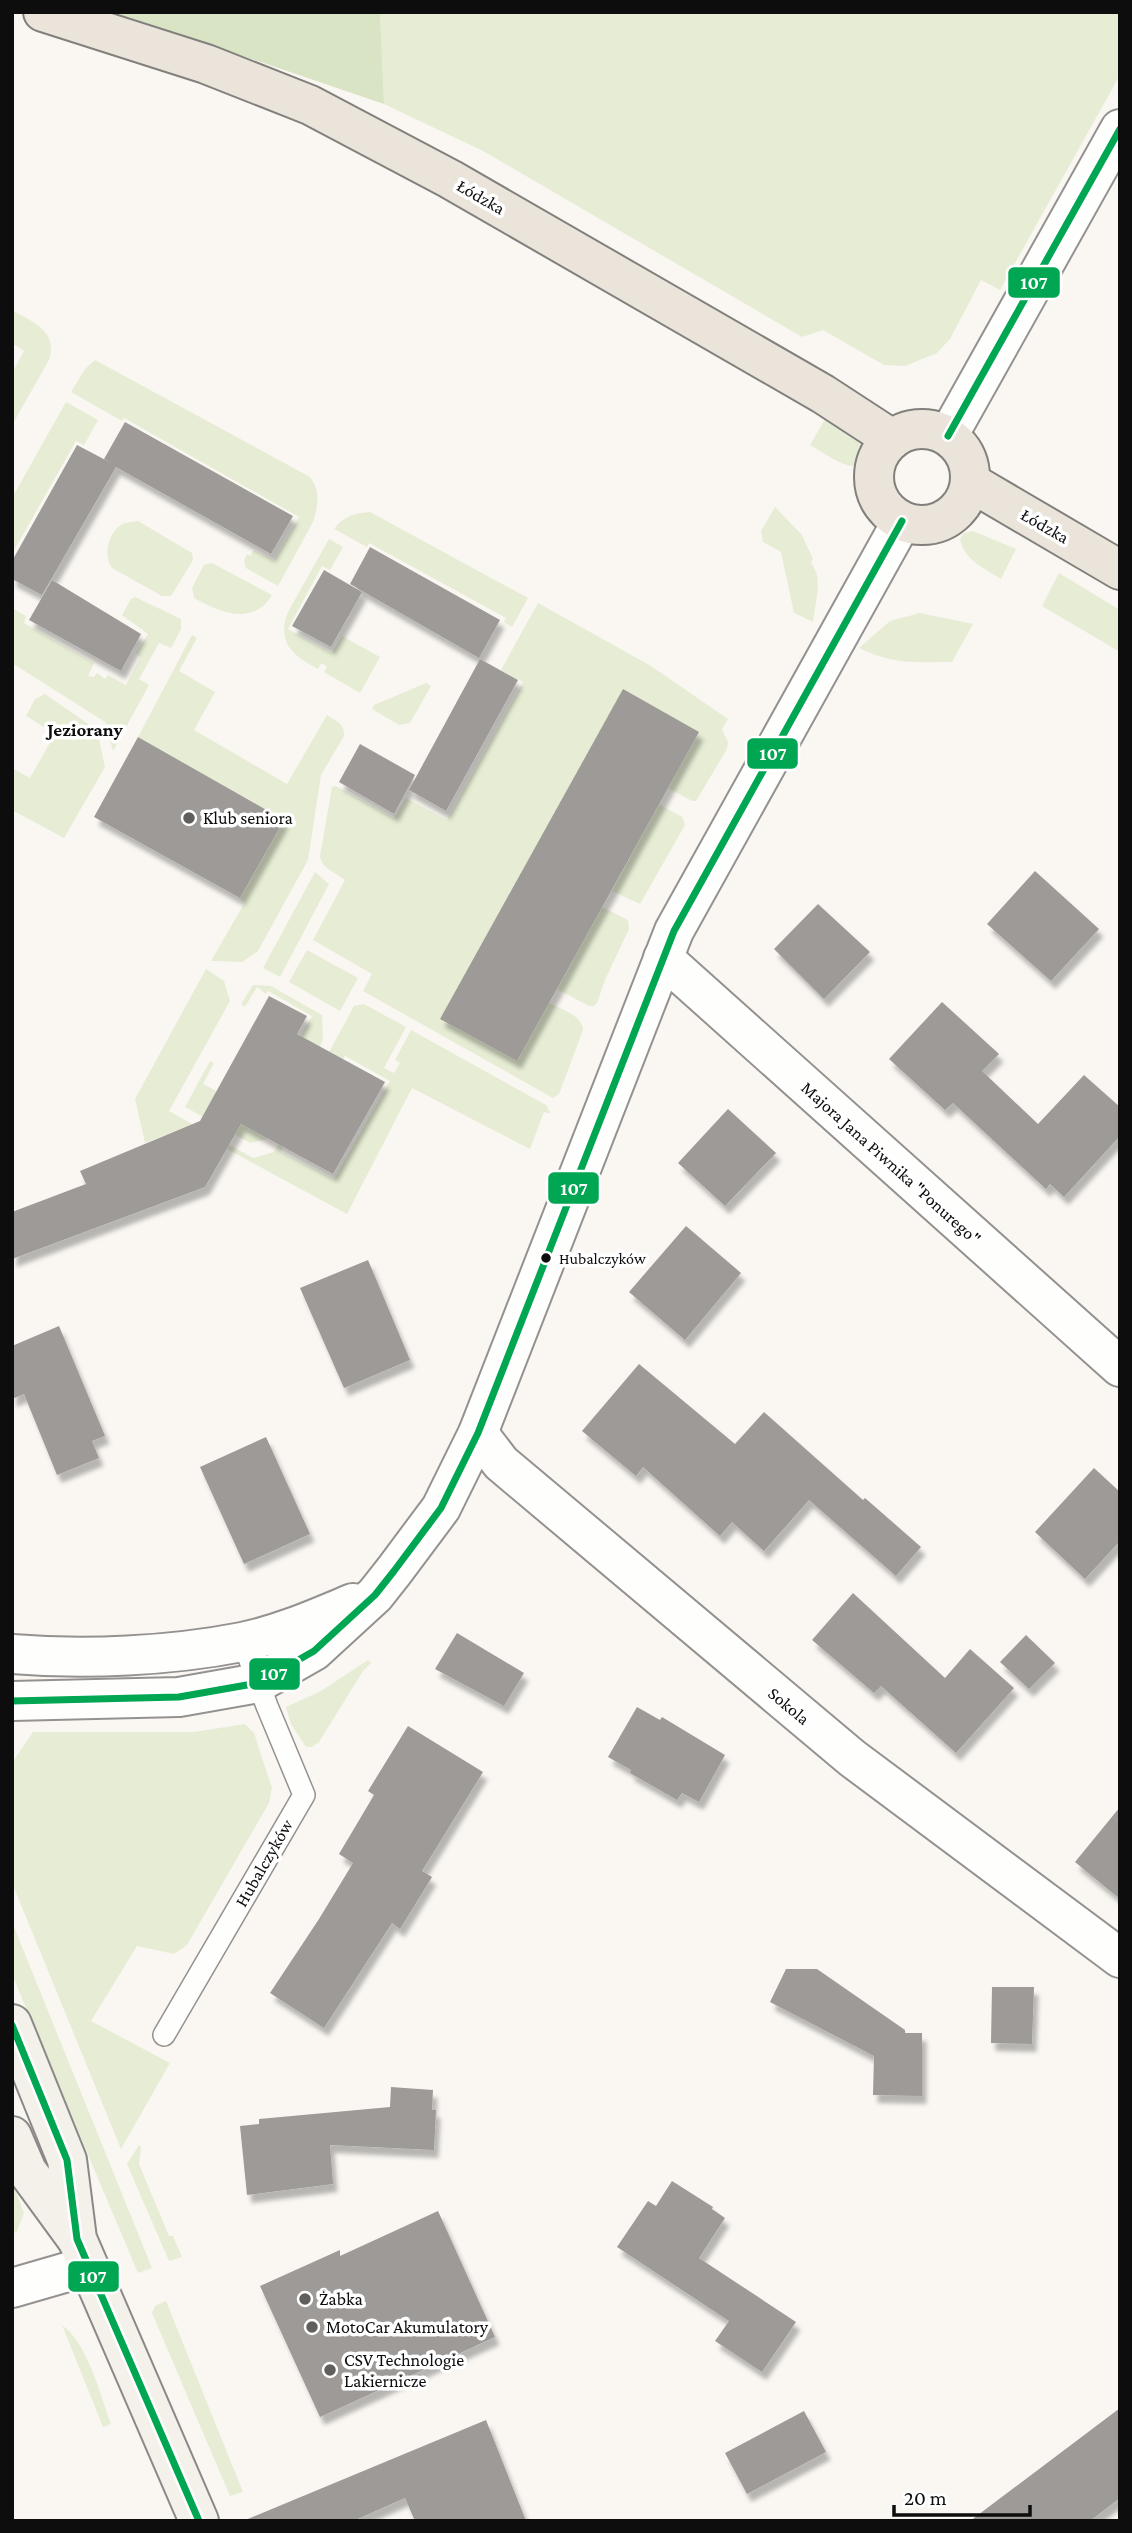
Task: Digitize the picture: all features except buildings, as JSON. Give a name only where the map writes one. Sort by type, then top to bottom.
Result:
[{"type":"main road","name":"Łódzka","points":[[43,12],[206,65],[321,111],[486,200],[823,394],[892,439]]},
{"type":"main road","points":[[930,429],[948,436],[966,456],[970,482],[963,503],[946,519],[924,525],[902,521],[883,506],[874,482],[877,458],[892,439],[910,430],[930,429]]},
{"type":"main road","name":"Łódzka","points":[[970,482],[1120,570]]},
{"type":"street","points":[[948,436],[1120,129]]},
{"type":"street","points":[[12,1701],[179,1697],[258,1683],[314,1651],[374,1595],[441,1508],[478,1433],[674,931],[902,521]]},
{"type":"street","name":"Majora Jana Piwnika \"Ponurego\"","points":[[663,958],[1120,1367]]},
{"type":"street","name":"Sokola","points":[[478,1433],[501,1463],[844,1752],[1120,1958]]},
{"type":"street","points":[[12,1654],[163,1654],[243,1642],[297,1626],[374,1595]]},
{"type":"street","points":[[12,2025],[67,2160],[82,2252]]},
{"type":"street","points":[[12,2136],[27,2171],[82,2252],[199,2521]]},
{"type":"street","points":[[12,2288],[82,2252]]},
{"type":"lane","name":"Hubalczyków","points":[[164,2035],[304,1795],[243,1642]]},
{"type":"green space","points":[[113,12],[380,12],[384,104]]},
{"type":"green space","points":[[380,12],[1120,12],[1120,75],[1000,290],[981,280],[950,339],[937,353],[905,366],[884,365],[823,330],[802,337],[483,151],[384,104]]},
{"type":"green space","points":[[12,310],[42,329],[50,342],[51,350],[49,360],[12,425],[12,373],[24,351],[12,343]]},
{"type":"green space","points":[[95,360],[310,477],[317,494],[315,516],[278,586],[246,568],[244,560],[247,554],[250,556],[254,550],[274,560],[299,517],[124,418],[122,421],[71,392],[85,369]]},
{"type":"green space","points":[[66,402],[98,420],[84,445],[76,441],[12,554],[12,498]]},
{"type":"green space","points":[[827,416],[868,444],[872,453],[867,461],[852,466],[843,464],[810,445]]},
{"type":"green space","points":[[775,507],[802,535],[813,559],[811,562],[817,574],[818,589],[813,622],[794,613],[781,552],[763,542],[761,531]]},
{"type":"green space","points":[[370,512],[528,598],[512,627],[504,622],[506,618],[369,543],[367,547],[334,529],[350,516]]},
{"type":"green space","points":[[138,521],[192,553],[193,560],[171,596],[162,596],[112,568],[109,563],[107,551],[113,533],[123,524]]},
{"type":"green space","points":[[973,531],[1016,549],[1001,579],[966,553],[960,539],[964,533]]},
{"type":"green space","points":[[329,539],[343,547],[330,570],[322,566],[288,629],[332,653],[342,636],[380,657],[360,693],[324,672],[327,667],[322,663],[318,669],[301,659],[289,647],[284,632],[288,612]]},
{"type":"green space","points":[[212,563],[272,595],[264,605],[246,614],[225,612],[194,598],[192,588],[204,565]]},
{"type":"green space","points":[[1059,573],[1120,610],[1120,652],[1042,606]]},
{"type":"green space","points":[[135,597],[181,619],[181,629],[171,648],[159,643],[139,679],[149,685],[113,751],[105,722],[12,663],[12,608],[26,616],[24,623],[94,663],[88,676],[94,677],[97,673],[105,679],[108,675],[126,685],[140,658],[136,653],[148,634],[122,615]]},
{"type":"green space","points":[[538,603],[651,666],[728,719],[722,729],[728,742],[727,749],[696,801],[668,788],[549,1003],[575,1016],[583,1030],[559,1094],[553,1098],[363,991],[372,974],[313,940],[345,880],[326,867],[320,856],[332,787],[336,786],[394,818],[406,798],[447,820],[523,682],[501,670]]},
{"type":"green space","points":[[920,613],[973,624],[952,662],[894,660],[859,648],[890,621]]},
{"type":"green space","points":[[192,635],[197,638],[179,671],[215,692],[194,730],[287,784],[327,715],[339,723],[344,732],[321,775],[308,860],[258,951],[242,962],[211,961],[245,902],[240,898],[284,820],[138,737]]},
{"type":"green space","points":[[426,683],[431,686],[410,723],[399,725],[372,709],[374,705]]},
{"type":"green space","points":[[45,694],[97,730],[105,767],[64,838],[12,810],[12,768],[30,778],[55,734],[26,716],[35,699]]},
{"type":"green space","points":[[659,804],[682,817],[685,825],[640,904],[612,891]]},
{"type":"green space","points":[[315,872],[329,884],[280,977],[263,968]]},
{"type":"green space","points":[[602,907],[628,920],[629,929],[597,1003],[589,1006],[557,989]]},
{"type":"green space","points":[[307,950],[358,978],[340,1011],[289,982]]},
{"type":"green space","points":[[206,969],[224,981],[230,1001],[169,1111],[253,1158],[274,1152],[288,1126],[292,1128],[281,1152],[334,1179],[390,1081],[345,1056],[343,1059],[335,1055],[335,1052],[324,1074],[319,1071],[354,1006],[364,1004],[406,1027],[384,1068],[394,1073],[400,1063],[395,1060],[411,1030],[546,1105],[551,1114],[544,1112],[530,1149],[412,1088],[347,1214],[186,1127],[145,1143],[135,1099]]},
{"type":"green space","points":[[253,985],[271,986],[322,1015],[323,1040],[268,1139],[250,1143],[185,1107],[210,1061],[214,1063],[203,1084],[256,1112],[312,1016],[257,987],[245,1007],[241,1004]]},
{"type":"green space","points":[[368,1660],[371,1663],[363,1671],[319,1742],[312,1747],[306,1747],[291,1724],[286,1707],[321,1691]]},
{"type":"green space","points":[[245,1724],[254,1733],[272,1788],[269,1803],[187,1945],[174,1954],[137,1946],[91,2021],[170,2063],[121,2149],[12,1883],[12,1763],[33,1732],[194,1732]]},
{"type":"green space","points":[[12,1922],[152,2268],[138,2273],[12,1974]]},
{"type":"green space","points":[[139,2145],[139,2164],[169,2236],[173,2236],[182,2257],[169,2261],[127,2164]]},
{"type":"green space","points":[[12,2182],[24,2213],[16,2234],[12,2226]]},
{"type":"green space","points":[[166,2301],[243,2492],[230,2496],[152,2313],[155,2306]]},
{"type":"green space","points":[[62,2325],[71,2333],[86,2357],[111,2424],[103,2427]]},
{"type":"transit line","name":"107","points":[[948,436],[1120,129]]},
{"type":"transit line","name":"107","points":[[12,1701],[179,1697],[258,1683],[314,1651],[375,1595],[394,1571],[441,1508],[478,1433],[674,931],[902,521]]},
{"type":"transit line","name":"107","points":[[12,2025],[67,2160],[77,2239],[199,2521]]},
{"type":"place","name":"Klub seniora","points":[[189,818]]},
{"type":"place","name":"Hubalczyków","points":[[546,1258]]},
{"type":"place","name":"Żabka","points":[[305,2299]]},
{"type":"place","name":"MotoCar Akumulatory","points":[[312,2327]]},
{"type":"place","name":"CSV Technologie Lakiernicze","points":[[330,2370]]},
{"type":"district","name":"Jeziorany","points":[[85,729]]}]
